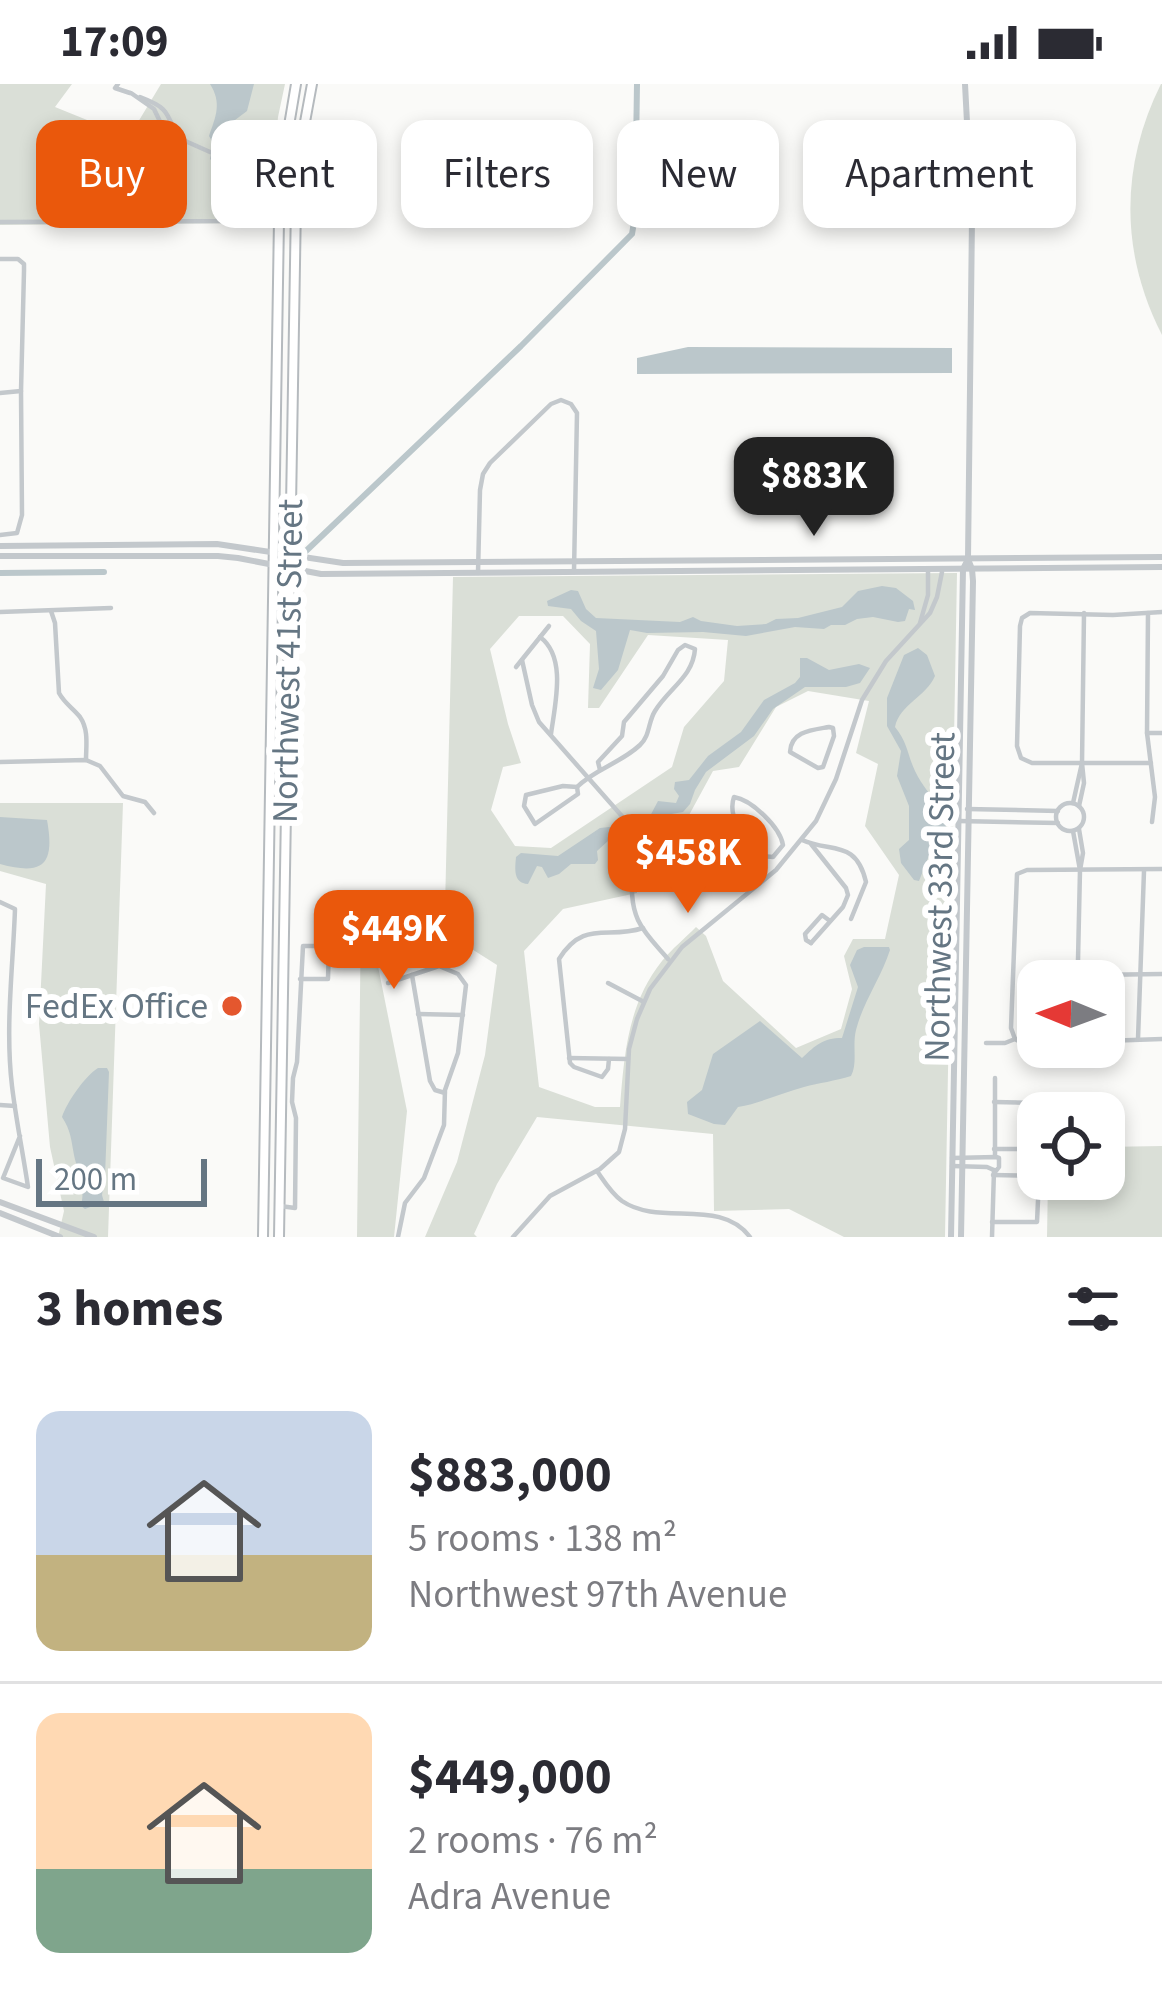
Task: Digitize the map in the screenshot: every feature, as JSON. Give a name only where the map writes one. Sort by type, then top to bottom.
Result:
[{"type":"main road","name":"Northwest 41st Street","points":[[290,120],[296,84]]},
{"type":"main road","name":"Northwest 41st Street","points":[[306,120],[312,84]]},
{"type":"main road","name":"Northwest 41st Street","points":[[263,1237],[279,228]]},
{"type":"main road","name":"Northwest 41st Street","points":[[279,1237],[282,1044],[295,958],[290,556],[295,228]]},
{"type":"main road","points":[[279,235],[295,235]]},
{"type":"main road","points":[[278,304],[294,321]]},
{"type":"main road","points":[[293,344],[278,356],[293,377]]},
{"type":"main road","points":[[278,396],[293,397]]},
{"type":"street","points":[[118,84],[115,88],[162,106],[172,120]]},
{"type":"street","points":[[130,84],[130,93]]},
{"type":"street","name":"Northwest 33rd Street","points":[[961,1237],[972,211],[965,84]]},
{"type":"street","points":[[130,93],[154,109],[159,120]]},
{"type":"street","points":[[0,222],[211,220]]},
{"type":"street","points":[[0,259],[20,260],[24,271],[22,514],[20,529],[14,535],[0,536]]},
{"type":"street","points":[[0,393],[21,391]]},
{"type":"street","points":[[478,573],[480,487],[488,465],[554,402],[564,401],[572,404],[577,419],[574,572]]},
{"type":"street","points":[[0,546],[217,544],[343,563],[1162,557]]},
{"type":"street","points":[[0,556],[218,556],[321,574],[1162,567]]},
{"type":"street","points":[[661,560],[661,572]]},
{"type":"street","points":[[818,560],[818,570]]},
{"type":"street","points":[[920,623],[928,569]]},
{"type":"street","points":[[513,1237],[550,1196],[614,1157],[623,1142],[628,1059],[644,1002],[670,961],[786,860],[802,840],[827,801],[856,711],[874,677],[934,605],[942,569]]},
{"type":"street","name":"Northwest 33rd Street","points":[[951,1237],[958,808],[968,569]]},
{"type":"street","points":[[0,612],[111,608]]},
{"type":"street","points":[[51,611],[59,693],[86,728],[86,760]]},
{"type":"street","points":[[1148,612],[1147,733],[1158,797],[1152,823]]},
{"type":"street","points":[[1151,763],[1022,760],[1017,746],[1019,629],[1023,617],[1032,613],[1162,612]]},
{"type":"street","points":[[1078,960],[1076,830],[1084,816],[1076,805],[1082,764],[1084,613]]},
{"type":"street","points":[[516,667],[549,626]]},
{"type":"street","points":[[540,638],[552,648],[555,660],[551,735]]},
{"type":"street","points":[[578,790],[587,776],[600,770],[643,742],[654,713],[687,674],[695,649],[685,645],[678,650],[663,676],[624,722],[622,736],[598,762],[600,770]]},
{"type":"street","points":[[522,660],[533,710],[543,728],[626,818],[633,834],[632,896],[643,928],[670,961]]},
{"type":"street","points":[[827,727],[834,730],[830,748],[820,769],[789,750],[796,736],[827,727]]},
{"type":"street","points":[[1147,733],[1162,733]]},
{"type":"street","points":[[830,748],[844,752]]},
{"type":"street","points":[[0,762],[86,760],[100,766],[123,796],[145,802],[154,813]]},
{"type":"street","points":[[578,790],[563,786],[529,794],[523,801],[535,824],[578,790],[594,784]]},
{"type":"street","points":[[734,797],[744,799],[780,834],[783,844],[778,852],[769,858],[762,856],[736,824],[734,797]]},
{"type":"street","points":[[1076,805],[1063,805],[1058,811],[1058,823],[1064,830],[1076,830]]},
{"type":"street","points":[[958,808],[1058,811]]},
{"type":"street","points":[[958,821],[1058,823]]},
{"type":"street","points":[[802,840],[830,845],[859,864],[866,879],[853,915],[843,907]]},
{"type":"street","points":[[812,844],[848,896],[843,907],[814,941],[806,941],[806,934],[822,915],[830,921]]},
{"type":"street","points":[[778,852],[786,860]]},
{"type":"street","points":[[986,1043],[1015,1039],[1012,982],[1019,873],[1027,869],[1162,869]]},
{"type":"street","points":[[1138,1039],[1144,870]]},
{"type":"street","points":[[0,902],[15,909],[11,1084],[20,1136],[28,1187],[3,1178],[20,1136]]},
{"type":"street","points":[[609,1059],[607,1073],[599,1077],[574,1067],[568,1058],[560,957],[584,935],[643,928]]},
{"type":"street","points":[[279,1205],[295,1205],[292,1100],[300,979],[295,958],[303,946],[328,946],[328,979],[300,979]]},
{"type":"street","points":[[388,983],[442,966],[458,974],[466,985],[456,1059],[445,1093],[446,1117],[424,1178],[405,1203],[398,1237]]},
{"type":"street","points":[[1125,975],[1162,974]]},
{"type":"street","points":[[412,975],[430,1082],[445,1093]]},
{"type":"street","points":[[608,983],[644,1002]]},
{"type":"street","points":[[0,1009],[11,1010]]},
{"type":"street","points":[[418,1014],[463,1015]]},
{"type":"street","points":[[1125,1040],[1162,1039]]},
{"type":"street","points":[[282,1044],[293,1041],[298,1046]]},
{"type":"street","points":[[568,1058],[628,1059]]},
{"type":"street","points":[[992,1237],[994,1078]]},
{"type":"street","points":[[0,1085],[11,1084]]},
{"type":"street","points":[[994,1102],[1017,1103]]},
{"type":"street","points":[[0,1105],[15,1106]]},
{"type":"street","points":[[952,1162],[1017,1151]]},
{"type":"street","points":[[962,1162],[1017,1174]]},
{"type":"street","points":[[597,1171],[614,1195],[629,1205],[724,1218],[740,1225],[750,1237]]},
{"type":"street","points":[[992,1222],[1037,1222],[1037,1200]]},
{"type":"street","points":[[0,1202],[94,1237]]},
{"type":"street","points":[[0,1213],[60,1237]]},
{"type":"shaded area","points":[[0,84],[72,84],[55,107],[87,120],[36,120],[36,225],[0,225]]},
{"type":"shaded area","points":[[161,84],[285,84],[278,120],[211,120],[211,223],[187,224],[187,120],[139,120]]},
{"type":"shaded area","points":[[210,84],[254,84],[247,111],[235,120],[215,120]]},
{"type":"shaded area","points":[[1161,84],[1162,335],[1138,273],[1130,210],[1138,146]]},
{"type":"shaded area","points":[[688,347],[952,348],[952,373],[637,374],[637,358]]},
{"type":"shaded area","points":[[957,573],[945,1237],[844,1237],[789,1209],[714,1211],[713,1134],[537,1117],[497,1184],[474,1234],[477,1237],[425,1237],[457,1162],[485,1055],[497,965],[448,934],[376,956],[407,1111],[394,1237],[357,1237],[361,913],[445,907],[453,577]],"holes":[[[519,616],[563,616],[590,644],[588,708],[599,708],[648,635],[728,640],[724,681],[684,727],[672,767],[551,848],[515,846],[491,810],[503,767],[521,763],[490,649]],[[808,691],[869,701],[856,753],[878,764],[865,826],[899,875],[885,939],[853,939],[844,956],[852,989],[841,1029],[796,1048],[723,981],[706,936],[696,927],[662,961],[642,994],[626,1049],[620,1107],[595,1107],[539,1087],[524,951],[563,909],[637,893],[637,827],[688,817],[713,771],[739,767],[776,707]]]},
{"type":"shaded area","points":[[896,588],[913,601],[915,610],[909,609],[905,621],[873,617],[824,629],[795,627],[746,636],[630,630],[618,670],[601,690],[593,688],[599,669],[596,631],[571,609],[548,606],[547,601],[571,590],[578,591],[596,618],[680,622],[693,617],[737,626],[842,607],[858,591]]},
{"type":"shaded area","points":[[918,648],[927,655],[935,676],[902,712],[895,727],[912,765],[941,809],[947,841],[930,853],[919,881],[901,863],[899,849],[909,840],[909,806],[897,776],[901,751],[887,726],[887,698],[904,655]]},
{"type":"shaded area","points":[[800,658],[829,670],[859,664],[870,668],[860,683],[805,687],[773,709],[754,736],[706,772],[683,812],[649,818],[658,801],[676,803],[675,782],[689,780],[708,756],[741,732],[764,700],[795,683],[800,677]]},
{"type":"shaded area","points":[[0,803],[123,803],[108,1237],[58,1237],[64,1211],[50,1147],[39,1024],[46,884],[0,871]]},
{"type":"shaded area","points":[[0,817],[47,820],[49,847],[43,863],[27,868],[0,864]]},
{"type":"shaded area","points":[[618,826],[622,838],[608,841],[597,851],[595,864],[571,864],[548,878],[537,866],[528,884],[517,878],[516,857],[521,853],[558,856],[600,828]]},
{"type":"shaded area","points":[[857,950],[890,950],[859,1020],[851,1076],[738,1107],[725,1125],[688,1114],[687,1102],[702,1090],[713,1054],[760,1021],[802,1058],[820,1043],[842,1038],[858,987],[850,965]]},
{"type":"shaded area","points":[[98,1068],[109,1072],[104,1202],[85,1209],[62,1117],[77,1090]]},
{"type":"shaded area","points":[[1162,1146],[1162,1237],[1047,1237],[1048,1200],[1125,1200],[1125,1147]]},
{"type":"waterway","points":[[306,551],[632,234],[637,84]]},
{"type":"waterway","points":[[0,573],[104,572]]},
{"type":"place","name":"FedEx Office","points":[[232,1006]]}]
